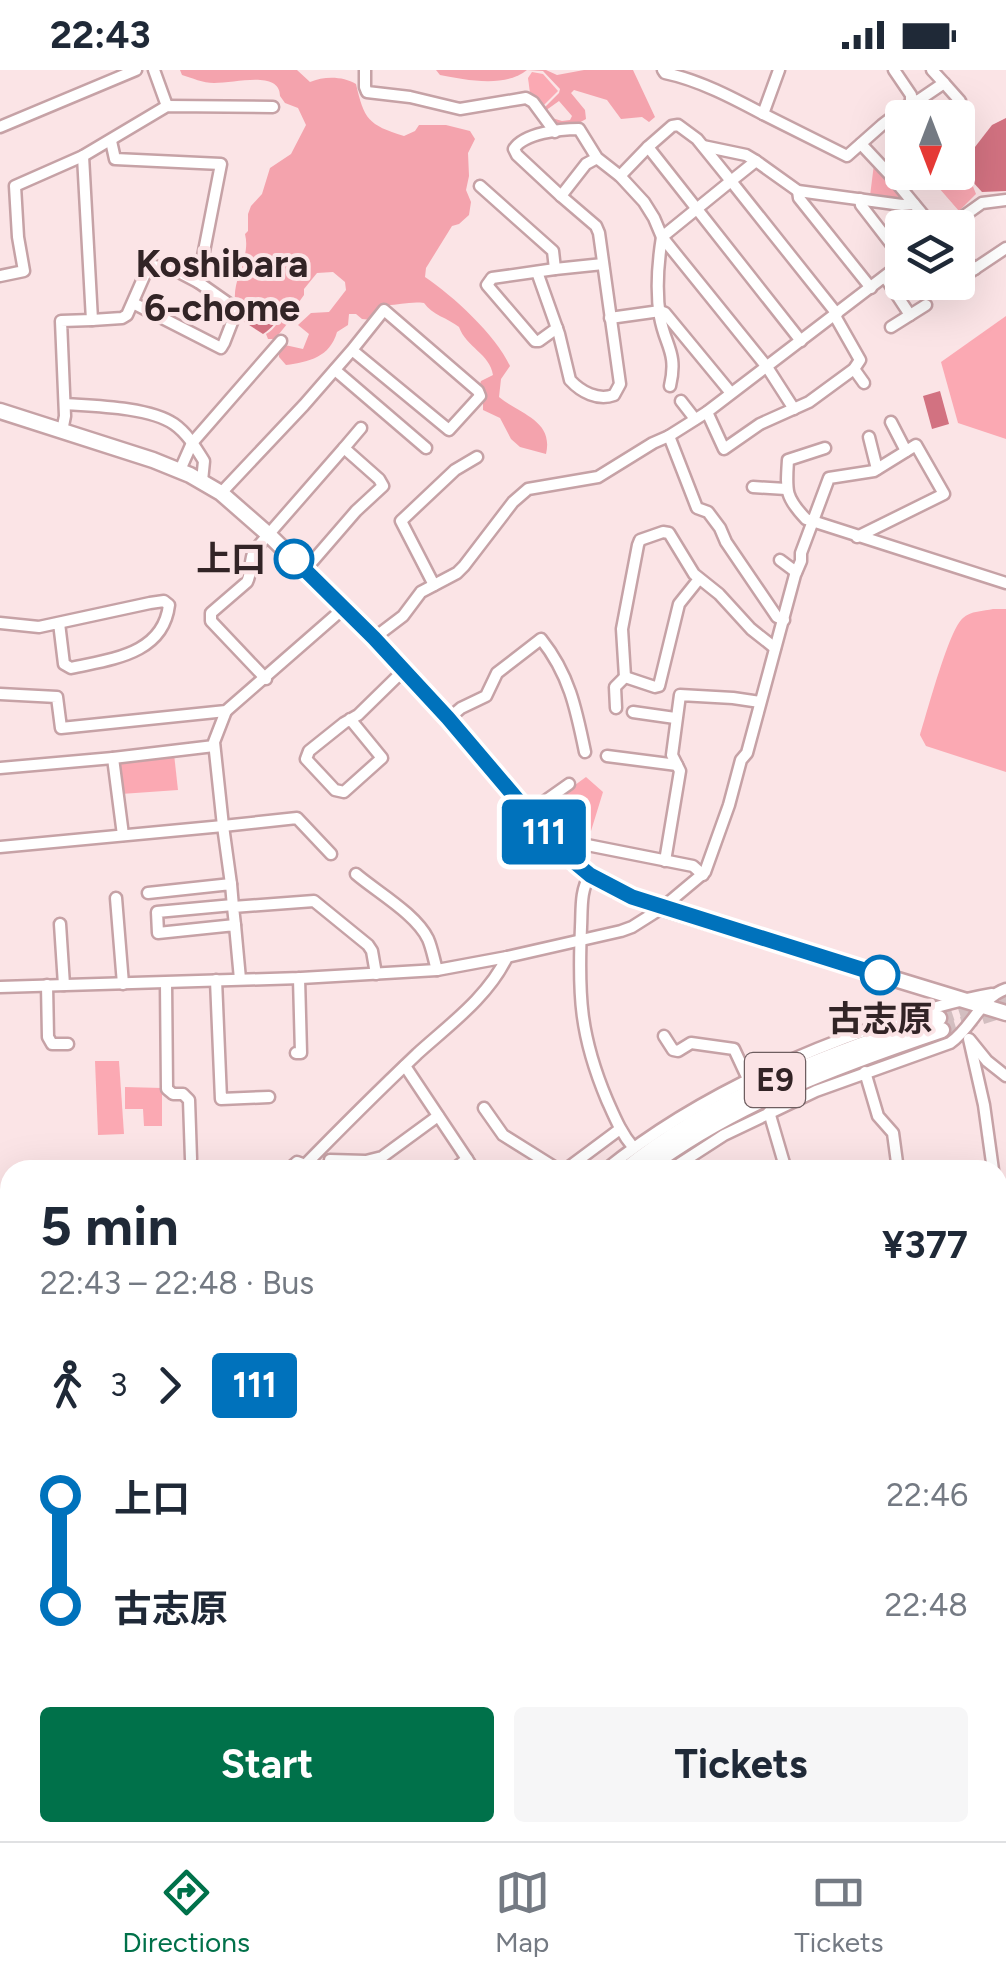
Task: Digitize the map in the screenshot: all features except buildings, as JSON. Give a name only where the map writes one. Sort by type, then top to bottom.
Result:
[{"type":"highway","points":[[0,411],[180,470],[221,493],[374,638],[560,850],[590,875],[662,908],[961,999],[988,1000],[1006,1013]]},
{"type":"highway","name":"E9","points":[[638,1160],[712,1110],[752,1090],[840,1052],[941,1024],[758,1101],[660,1160]]},
{"type":"street","points":[[0,127],[136,70]]},
{"type":"street","points":[[154,70],[167,106]]},
{"type":"street","points":[[365,70],[364,88],[368,92],[460,109],[526,98],[555,132]]},
{"type":"street","points":[[663,70],[718,92],[847,156],[885,126]]},
{"type":"street","points":[[763,114],[779,70]]},
{"type":"street","points":[[894,70],[912,100]]},
{"type":"street","points":[[932,70],[959,100]]},
{"type":"street","points":[[915,100],[944,83]]},
{"type":"street","points":[[0,192],[83,156],[167,106],[273,107]]},
{"type":"street","points":[[620,176],[678,125],[703,146],[836,315],[860,358],[854,369],[810,402],[760,424],[724,449]]},
{"type":"street","points":[[537,272],[570,380],[595,397],[614,394],[620,388],[596,226],[514,150],[522,140],[579,129],[597,158],[644,202],[662,237],[767,367],[794,409]]},
{"type":"street","points":[[111,140],[115,160],[221,164],[198,282]]},
{"type":"street","points":[[861,144],[919,210]]},
{"type":"street","points":[[703,146],[746,155],[798,191],[914,204]]},
{"type":"street","points":[[648,148],[801,341]]},
{"type":"street","points":[[83,156],[92,320]]},
{"type":"street","points":[[561,196],[586,164],[597,158]]},
{"type":"street","points":[[670,386],[674,357],[660,320],[662,237],[756,161]]},
{"type":"street","points":[[0,276],[24,271],[15,186]]},
{"type":"street","points":[[480,186],[552,250],[555,269]]},
{"type":"street","points":[[798,191],[799,198],[871,288]]},
{"type":"street","points":[[860,199],[885,237]]},
{"type":"street","points":[[971,210],[1006,200]]},
{"type":"street","points":[[975,268],[1006,248]]},
{"type":"street","points":[[62,431],[65,404],[60,321],[127,316],[149,264],[198,282],[236,312],[220,348],[133,303]]},
{"type":"street","points":[[557,328],[535,341],[487,286],[492,278],[603,264]]},
{"type":"street","points":[[374,638],[403,616],[421,592],[457,573],[513,502],[528,489],[598,478],[707,412],[885,277]]},
{"type":"street","points":[[900,300],[910,315]]},
{"type":"street","points":[[892,327],[926,305]]},
{"type":"street","points":[[221,493],[384,310],[480,396],[449,430],[352,350]]},
{"type":"street","points":[[610,318],[660,310],[731,392]]},
{"type":"street","points":[[180,470],[192,443],[282,341]]},
{"type":"street","points":[[854,369],[864,383]]},
{"type":"street","points":[[334,370],[426,448]]},
{"type":"street","points":[[681,401],[696,419]]},
{"type":"street","points":[[65,404],[114,408],[170,421],[204,461],[202,481]]},
{"type":"street","points":[[707,412],[730,461]]},
{"type":"street","points":[[892,422],[906,451]]},
{"type":"street","points":[[266,678],[210,619],[212,610],[247,582],[254,551],[361,428]]},
{"type":"street","points":[[668,436],[698,508],[708,512],[746,573],[777,617],[784,620]]},
{"type":"street","points":[[869,436],[877,469]]},
{"type":"street","points":[[0,987],[437,970],[632,927],[662,908],[707,868],[746,753],[796,572],[828,478],[877,469],[916,444],[944,494],[857,536]]},
{"type":"street","points":[[304,570],[383,486],[344,448]]},
{"type":"street","points":[[826,448],[788,460],[786,489],[791,504],[813,523],[1006,583]]},
{"type":"street","points":[[434,585],[401,521],[455,470],[478,457]]},
{"type":"street","points":[[754,486],[786,489]]},
{"type":"street","points":[[616,708],[615,687],[624,678],[623,614],[640,540],[667,532],[690,570],[775,648]]},
{"type":"street","points":[[780,560],[796,572]]},
{"type":"street","points":[[624,678],[658,686],[679,604],[699,578]]},
{"type":"street","points":[[0,622],[31,627],[150,603],[164,601],[169,606],[158,634],[142,648],[71,668],[64,664],[59,624]]},
{"type":"street","points":[[240,979],[214,746],[226,711],[344,608]]},
{"type":"street","points":[[448,718],[486,696],[498,673],[540,639],[563,672],[585,752]]},
{"type":"street","points":[[350,719],[382,758],[344,792],[335,790],[306,759],[309,751],[350,719],[358,715],[404,670]]},
{"type":"street","points":[[666,692],[760,702]]},
{"type":"street","points":[[0,694],[57,697],[61,728],[226,711]]},
{"type":"street","points":[[665,861],[680,771],[672,755],[680,695]]},
{"type":"street","points":[[633,712],[675,718]]},
{"type":"street","points":[[0,768],[214,746]]},
{"type":"street","points":[[607,756],[677,766]]},
{"type":"street","points":[[113,758],[123,835]]},
{"type":"street","points":[[528,813],[569,784]]},
{"type":"street","points":[[0,847],[297,818],[331,854]]},
{"type":"street","points":[[560,850],[577,843],[693,866],[703,875]]},
{"type":"street","points":[[356,874],[413,919],[428,940],[437,970]]},
{"type":"street","points":[[590,875],[583,886],[580,940],[581,1008],[586,1041],[620,1129],[634,1147]]},
{"type":"street","points":[[148,893],[230,884]]},
{"type":"street","points":[[116,898],[124,984]]},
{"type":"street","points":[[235,926],[158,933],[156,912],[314,901],[368,945],[376,974]]},
{"type":"street","points":[[60,924],[64,985]]},
{"type":"street","points":[[310,1160],[478,999],[507,957]]},
{"type":"street","points":[[296,1053],[301,1053],[300,978]]},
{"type":"street","points":[[216,980],[221,1098],[269,1097]]},
{"type":"street","points":[[166,983],[167,1089],[189,1100],[191,1159]]},
{"type":"street","points":[[47,985],[48,1037],[52,1044],[68,1044]]},
{"type":"street","points":[[911,1015],[916,996],[912,985]]},
{"type":"street","points":[[685,1160],[769,1112],[966,1035],[988,1000],[1006,989]]},
{"type":"street","points":[[618,1160],[696,1107],[748,1080],[832,1042],[961,999]]},
{"type":"street","points":[[966,1035],[987,1061],[1006,1076]]},
{"type":"street","points":[[966,1035],[992,1160]]},
{"type":"street","points":[[664,1036],[678,1051],[692,1042],[734,1049],[748,1080]]},
{"type":"street","points":[[405,1066],[467,1160]]},
{"type":"street","points":[[865,1072],[878,1116],[892,1133],[896,1160]]},
{"type":"street","points":[[484,1108],[503,1134],[546,1160]]},
{"type":"street","points":[[769,1112],[783,1160]]},
{"type":"street","points":[[372,1160],[438,1116]]},
{"type":"street","points":[[576,1160],[620,1129]]},
{"type":"street","points":[[990,1146],[1006,1145]]},
{"type":"street","points":[[316,1154],[324,1160]]},
{"type":"street","points":[[0,1297],[0,1362]]},
{"type":"shaded area","points":[[180,70],[297,70],[310,82],[345,79],[356,84],[365,113],[382,128],[404,136],[419,125],[446,125],[470,131],[475,139],[468,153],[469,215],[452,226],[426,268],[425,277],[472,317],[503,354],[510,366],[501,379],[499,397],[540,426],[547,442],[546,454],[520,447],[500,418],[483,410],[479,387],[481,381],[493,375],[491,368],[459,327],[424,303],[383,305],[372,320],[349,314],[348,325],[337,332],[324,353],[286,365],[279,351],[285,345],[303,349],[309,334],[298,325],[311,313],[329,312],[346,290],[345,282],[333,272],[317,273],[304,289],[299,309],[275,339],[268,339],[266,334],[281,316],[281,304],[247,314],[235,300],[235,292],[246,251],[251,206],[262,194],[270,168],[291,154],[306,125],[298,108],[285,103],[273,83],[210,83],[182,75]]},
{"type":"shaded area","points":[[436,70],[527,70],[508,79],[485,81],[440,75]]},
{"type":"shaded area","points":[[527,70],[546,70],[557,75],[584,70],[633,70],[655,117],[649,122],[642,117],[621,119],[607,100],[574,90],[571,93],[585,110],[586,119],[577,124],[556,125],[552,118],[562,121],[572,116],[559,101],[545,111],[560,89],[543,71]]},
{"type":"shaded area","points":[[532,72],[543,74],[558,91],[542,107],[530,93],[528,78]]},
{"type":"shaded area","points":[[1006,118],[1006,191],[982,192],[975,184],[975,147],[992,125]]},
{"type":"shaded area","points":[[874,164],[885,176],[885,190],[898,190],[905,198],[903,201],[870,196]]},
{"type":"shaded area","points":[[941,190],[974,190],[976,194],[958,210]]},
{"type":"shaded area","points":[[280,306],[279,318],[263,334],[243,321],[246,316]]},
{"type":"shaded area","points":[[1006,316],[1006,439],[958,423],[941,362]]},
{"type":"shaded area","points":[[940,391],[949,424],[932,429],[923,396]]},
{"type":"shaded area","points":[[1006,609],[1006,772],[926,746],[920,735],[957,625],[969,614]]},
{"type":"shaded area","points":[[174,754],[178,790],[121,794],[120,761]]},
{"type":"shaded area","points":[[586,777],[603,792],[591,831],[572,824],[578,817],[571,810],[561,820],[546,806]]},
{"type":"shaded area","points":[[95,1061],[119,1061],[124,1134],[98,1135]]},
{"type":"shaded area","points":[[125,1087],[162,1088],[162,1126],[144,1126],[143,1109],[125,1109]]},
{"type":"tunnel","points":[[939,1018],[1006,996]]},
{"type":"tunnel","points":[[942,1030],[1005,1010]]},
{"type":"bus line","name":"111","points":[[294,559],[448,718],[560,850],[590,875],[662,908],[880,975]]},
{"type":"place","name":"上口","points":[[294,559]]},
{"type":"place","name":"古志原","points":[[880,975]]},
{"type":"district","name":"Koshibara 6-chome","points":[[222,286]]}]
